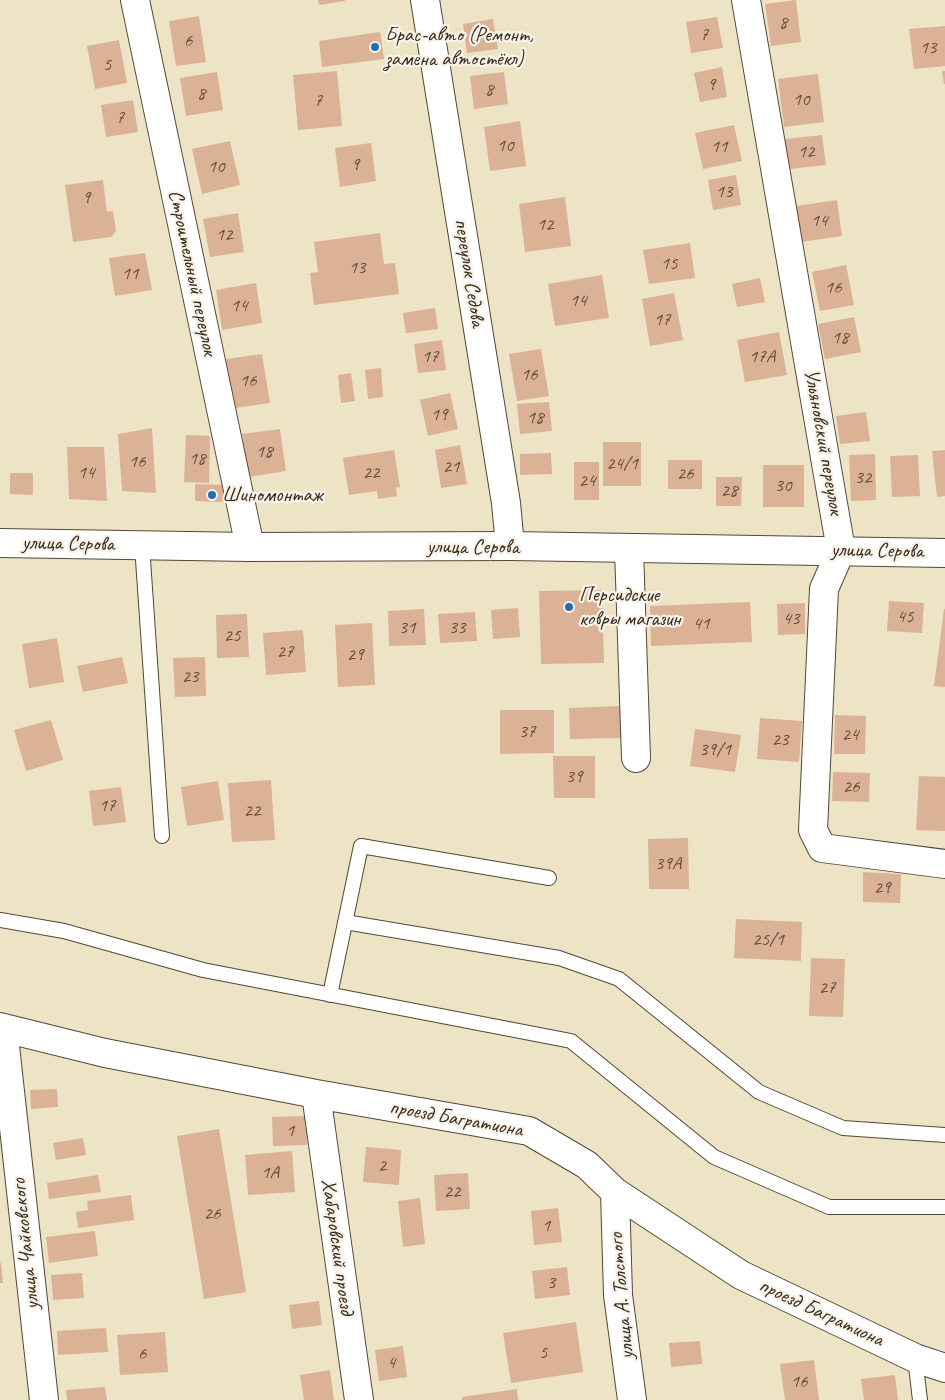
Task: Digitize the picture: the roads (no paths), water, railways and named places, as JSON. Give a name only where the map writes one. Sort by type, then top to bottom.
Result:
[{"type":"street","name":"Строительный переулок","points":[[135,0],[250,547]]},
{"type":"street","name":"переулок Седова","points":[[425,0],[506,503],[510,546]]},
{"type":"street","name":"Ульяновский переулок","points":[[746,0],[841,550]]},
{"type":"street","name":"улица Серова","points":[[0,543],[250,547],[510,546],[945,553]]},
{"type":"street","points":[[629,549],[636,758]]},
{"type":"street","points":[[841,550],[824,589],[813,830],[822,848],[945,864]]},
{"type":"street","name":"проезд Багратиона","points":[[1,1027],[105,1053],[316,1094],[529,1131],[587,1165],[615,1192],[741,1275],[915,1358],[945,1368]]},
{"type":"street","name":"улица Чайковского","points":[[1,1027],[44,1400]]},
{"type":"street","name":"Хабаровский проезд","points":[[316,1094],[359,1400]]},
{"type":"street","name":"улица А. Толстого","points":[[615,1192],[618,1295],[632,1400]]},
{"type":"lane","points":[[142,545],[162,836]]},
{"type":"lane","points":[[330,995],[361,846],[549,878]]},
{"type":"lane","points":[[0,920],[64,932],[203,970],[571,1041],[714,1157],[829,1207],[945,1207]]},
{"type":"lane","points":[[345,922],[559,958],[619,979],[759,1092],[843,1128],[945,1135]]},
{"type":"lane","points":[[915,1358],[920,1400]]},
{"type":"place","name":"Брас-авто (Ремонт, замена автостёкл)","points":[[375,47]]},
{"type":"place","name":"Шиномонтаж","points":[[212,495]]},
{"type":"place","name":"Персидские ковры магазин","points":[[569,607]]}]
